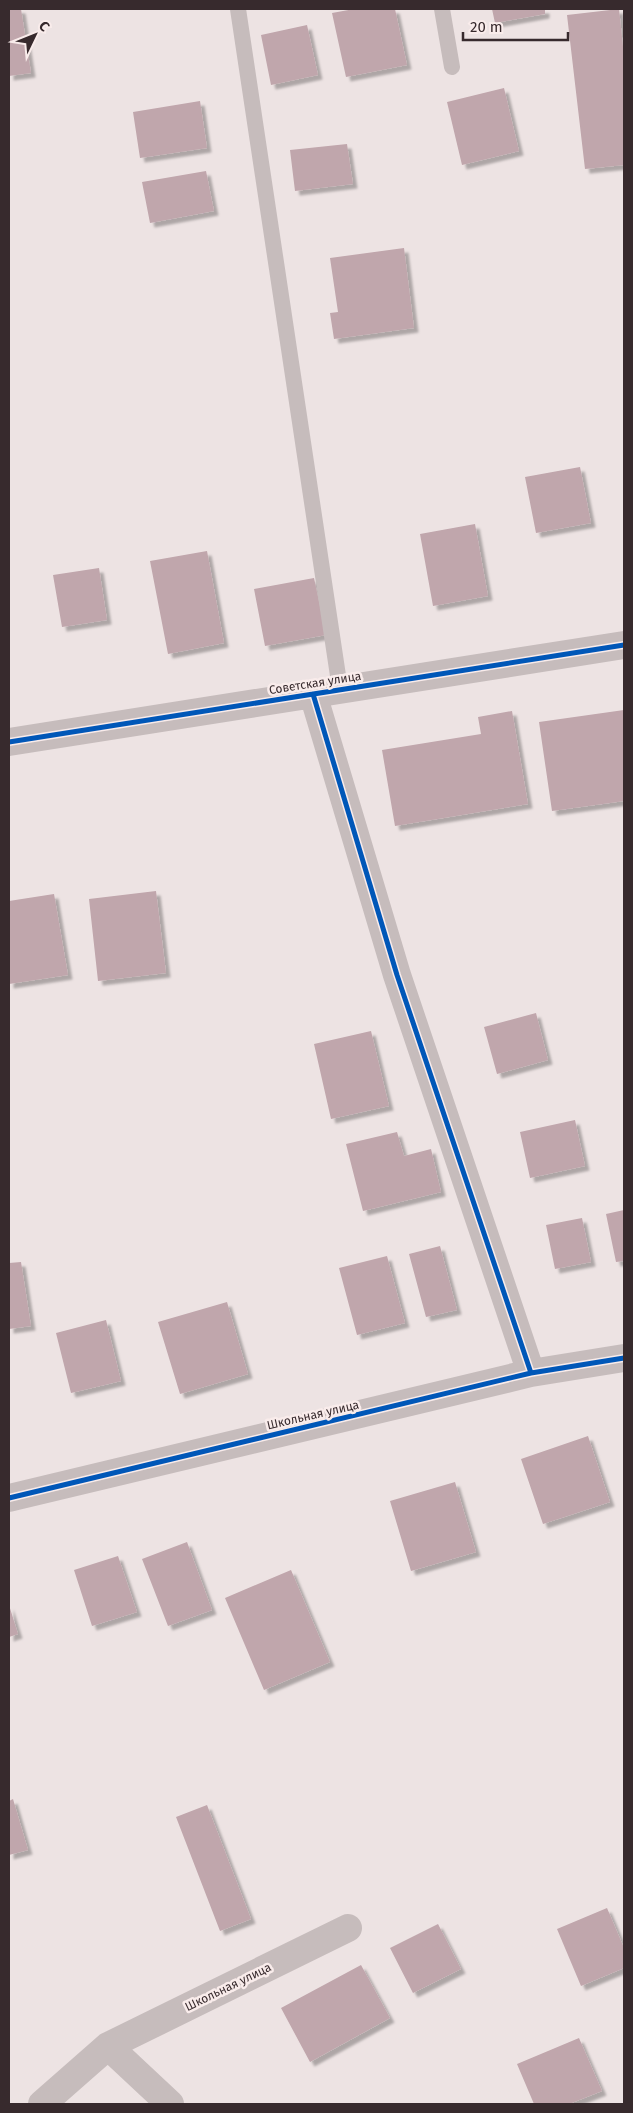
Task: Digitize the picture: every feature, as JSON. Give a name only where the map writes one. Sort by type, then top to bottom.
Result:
[{"type":"street","name":"Советская улица","points":[[9,742],[624,645]]},
{"type":"street","points":[[313,694],[397,975],[531,1373]]},
{"type":"street","name":"Школьная улица","points":[[9,1498],[531,1373],[624,1358]]},
{"type":"street","name":"Школьная улица","points":[[42,2104],[108,2046],[348,1928]]},
{"type":"street","points":[[108,2046],[170,2104]]},
{"type":"lane","points":[[238,9],[340,689]]},
{"type":"lane","points":[[442,9],[452,67]]},
{"type":"building","points":[[9,9],[21,9],[31,73],[9,76]]},
{"type":"building","points":[[354,9],[395,9],[407,65],[346,77],[332,13]]},
{"type":"building","points":[[492,9],[545,9],[545,14],[495,23]]},
{"type":"building","points":[[619,9],[624,56],[624,165],[585,169],[567,15]]},
{"type":"building","points":[[307,25],[318,75],[271,85],[261,35]]},
{"type":"building","points":[[504,88],[519,151],[462,165],[447,102]]},
{"type":"building","points":[[200,101],[207,148],[140,158],[133,112]]},
{"type":"building","points":[[347,144],[353,184],[295,191],[290,150]]},
{"type":"building","points":[[206,171],[214,211],[150,223],[142,182]]},
{"type":"building","points":[[404,248],[414,328],[334,339],[330,313],[338,312],[330,258]]},
{"type":"building","points":[[580,467],[591,523],[536,533],[525,477]]},
{"type":"building","points":[[475,524],[488,596],[433,606],[420,534]]},
{"type":"building","points":[[207,551],[224,643],[168,654],[150,561]]},
{"type":"building","points":[[99,568],[107,620],[62,627],[53,575]]},
{"type":"building","points":[[314,578],[326,635],[265,646],[254,589]]},
{"type":"building","points":[[624,710],[624,801],[552,811],[539,722]]},
{"type":"building","points":[[512,711],[528,804],[395,826],[382,750],[481,734],[478,717]]},
{"type":"building","points":[[156,891],[166,973],[98,981],[89,899]]},
{"type":"building","points":[[54,894],[68,975],[9,984],[9,901]]},
{"type":"building","points":[[536,1013],[548,1060],[497,1074],[484,1027]]},
{"type":"building","points":[[371,1031],[389,1106],[331,1119],[314,1044]]},
{"type":"building","points":[[575,1120],[585,1166],[530,1178],[520,1132]]},
{"type":"building","points":[[397,1132],[404,1156],[431,1149],[441,1192],[363,1211],[346,1144]]},
{"type":"building","points":[[624,1210],[624,1261],[616,1262],[606,1214]]},
{"type":"building","points":[[582,1218],[591,1262],[555,1269],[546,1225]]},
{"type":"building","points":[[440,1246],[457,1310],[426,1317],[409,1254]]},
{"type":"building","points":[[387,1256],[405,1323],[357,1335],[339,1268]]},
{"type":"building","points":[[21,1262],[31,1326],[9,1329],[9,1263]]},
{"type":"building","points":[[227,1302],[248,1374],[180,1394],[158,1322]]},
{"type":"building","points":[[106,1320],[121,1381],[71,1393],[56,1333]]},
{"type":"building","points":[[588,1436],[610,1502],[543,1524],[521,1459]]},
{"type":"building","points":[[455,1482],[476,1552],[411,1571],[390,1501]]},
{"type":"building","points":[[187,1542],[212,1610],[168,1626],[142,1559]]},
{"type":"building","points":[[118,1556],[137,1612],[92,1626],[74,1570]]},
{"type":"building","points":[[291,1570],[330,1662],[264,1690],[225,1598]]},
{"type":"building","points":[[9,1605],[18,1634],[9,1637]]},
{"type":"building","points":[[13,1799],[28,1850],[9,1855],[9,1801]]},
{"type":"building","points":[[207,1805],[251,1919],[220,1931],[176,1817]]},
{"type":"building","points":[[607,1908],[624,1948],[624,1968],[581,1986],[557,1929]]},
{"type":"building","points":[[438,1924],[461,1969],[413,1993],[390,1948]]},
{"type":"building","points":[[361,1965],[390,2018],[310,2062],[281,2008]]},
{"type":"building","points":[[579,2038],[602,2091],[569,2104],[534,2104],[517,2064]]},
{"type":"cycle path","points":[[9,742],[624,645]]},
{"type":"cycle path","points":[[313,694],[397,975],[531,1373]]},
{"type":"cycle path","points":[[9,1498],[531,1373],[624,1358]]}]
